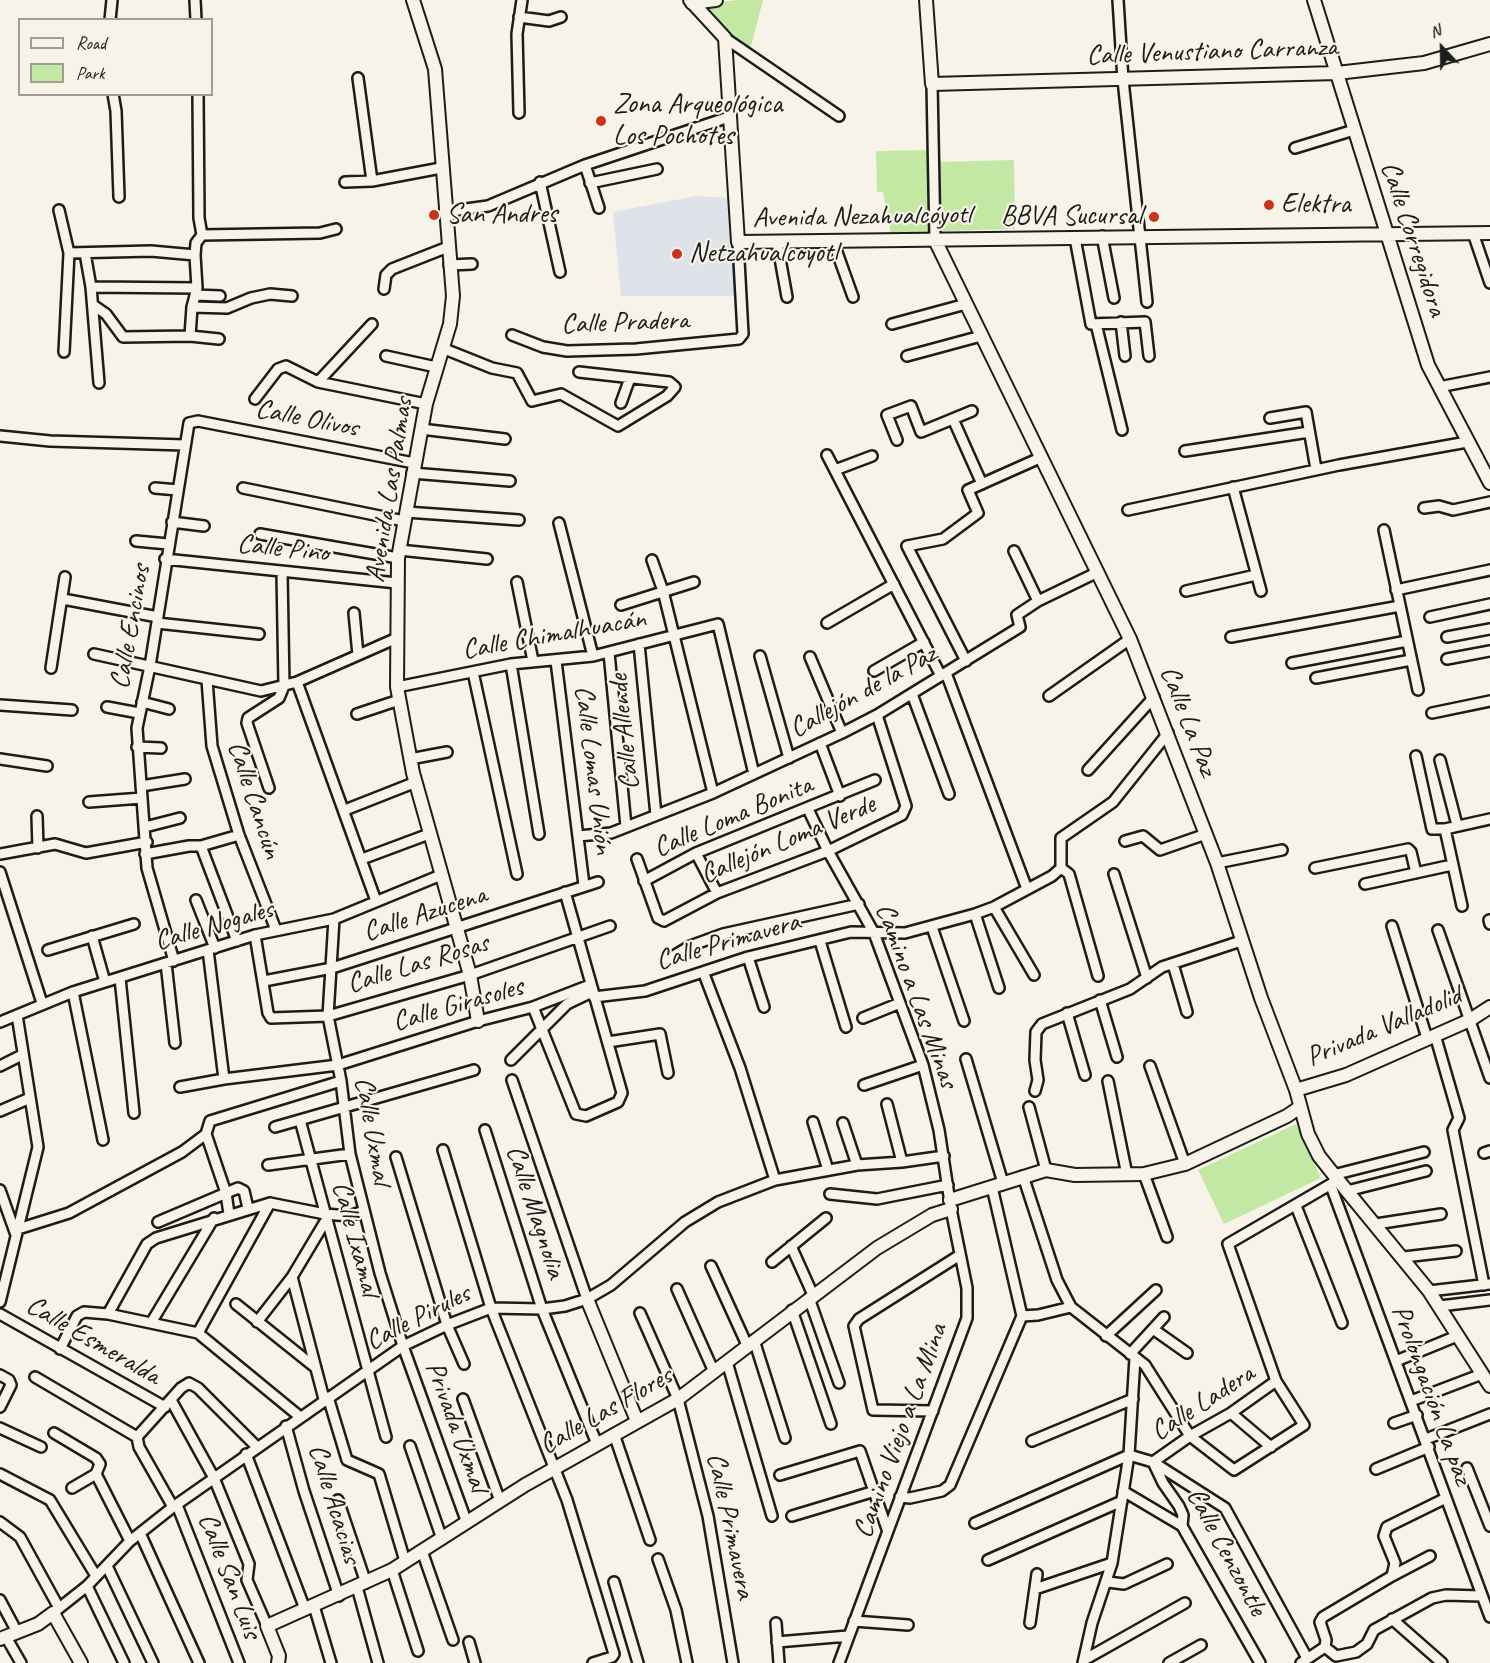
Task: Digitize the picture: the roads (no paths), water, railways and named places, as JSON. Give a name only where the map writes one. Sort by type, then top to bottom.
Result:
[{"type":"main road","name":"Avenida Las Palmas","points":[[413,0],[435,69],[452,311],[426,404],[399,554],[398,693],[410,759],[470,975],[478,1021]]},
{"type":"main road","points":[[691,1],[716,0]]},
{"type":"main road","points":[[926,0],[932,84]]},
{"type":"main road","name":"Calle Corregidora","points":[[1314,0],[1385,235],[1428,365],[1490,483]]},
{"type":"main road","points":[[691,1],[725,38],[738,242]]},
{"type":"main road","name":"Calle Venustiano Carranza","points":[[932,84],[1337,73],[1424,63],[1490,44]]},
{"type":"main road","name":"Avenida Nezahualcóyotl","points":[[738,242],[1490,233]]},
{"type":"main road","name":"Calle La Paz","points":[[935,240],[1130,639],[1217,863],[1241,941],[1296,1090],[1308,1134],[1334,1180],[1347,1191],[1404,1257],[1440,1306],[1490,1386]]},
{"type":"main road","name":"Privada Valladolid","points":[[1296,1090],[1346,1075],[1470,1020],[1490,1007]]},
{"type":"main road","name":"Calle Las Flores","points":[[267,1626],[339,1596],[392,1570],[500,1501],[678,1399],[792,1310],[877,1248],[950,1204],[997,1185],[1046,1170],[1075,1175],[1127,1175],[1144,1174],[1185,1164],[1287,1116],[1300,1107]]},
{"type":"main road","points":[[587,1299],[637,1421]]},
{"type":"main road","points":[[56,1610],[81,1663]]},
{"type":"main road","name":"Calle Pirules","points":[[8,1636],[38,1624],[56,1610]]},
{"type":"main road","points":[[267,1626],[279,1661]]},
{"type":"street","points":[[110,18],[112,0]]},
{"type":"street","points":[[195,0],[196,18]]},
{"type":"street","points":[[519,113],[519,17],[522,0]]},
{"type":"street","points":[[1118,0],[1123,80],[1138,236],[1147,302]]},
{"type":"street","points":[[519,17],[549,21],[561,17]]},
{"type":"street","points":[[725,38],[839,117]]},
{"type":"street","points":[[358,78],[372,182]]},
{"type":"street","points":[[932,84],[935,240]]},
{"type":"street","points":[[113,96],[116,111],[119,197]]},
{"type":"street","points":[[190,336],[192,307],[196,291],[196,243],[202,235],[199,218],[198,96]]},
{"type":"street","points":[[444,212],[488,206],[540,182],[585,165],[729,117]]},
{"type":"street","points":[[1295,148],[1354,130]]},
{"type":"street","points":[[585,165],[599,208]]},
{"type":"street","points":[[345,182],[372,182],[441,168]]},
{"type":"street","points":[[590,183],[657,169]]},
{"type":"street","points":[[540,182],[560,272]]},
{"type":"street","points":[[59,210],[69,253],[64,352]]},
{"type":"street","points":[[202,235],[320,233],[336,229]]},
{"type":"street","points":[[1473,233],[1490,283]]},
{"type":"street","points":[[1102,236],[1114,298]]},
{"type":"street","points":[[1075,237],[1091,324],[1145,322],[1149,356]]},
{"type":"street","points":[[833,241],[852,297]]},
{"type":"street","name":"Calle Pradera","points":[[512,335],[543,347],[567,351],[636,349],[741,338],[738,242]]},
{"type":"street","points":[[777,242],[787,297]]},
{"type":"street","points":[[384,289],[386,275],[392,269],[448,247]]},
{"type":"street","points":[[69,253],[151,251],[195,255]]},
{"type":"street","points":[[85,253],[92,287],[99,383]]},
{"type":"street","points":[[449,265],[472,264]]},
{"type":"street","points":[[92,287],[196,291],[220,296]]},
{"type":"street","points":[[192,307],[227,308],[251,298],[270,294],[292,296]]},
{"type":"street","points":[[892,324],[966,304]]},
{"type":"street","points":[[93,305],[106,314],[123,337],[190,336],[219,339]]},
{"type":"street","points":[[1121,322],[1125,356]]},
{"type":"street","points":[[318,382],[372,324]]},
{"type":"street","points":[[1096,324],[1122,430]]},
{"type":"street","points":[[907,356],[981,336]]},
{"type":"street","points":[[441,348],[492,368],[517,373],[532,401],[561,394],[618,426],[667,396],[675,387],[672,383],[579,372]]},
{"type":"street","points":[[386,356],[436,367]]},
{"type":"street","points":[[255,399],[283,366],[318,382],[426,404]]},
{"type":"street","points":[[1439,387],[1490,377]]},
{"type":"street","points":[[621,404],[630,378]]},
{"type":"street","points":[[897,440],[887,415],[911,406],[921,432],[972,411]]},
{"type":"street","points":[[1270,418],[1306,412],[1316,470]]},
{"type":"street","points":[[953,419],[982,484]]},
{"type":"street","name":"Calle Encinos","points":[[175,1043],[170,962],[147,868],[147,842],[137,747],[139,713],[150,666],[165,559],[188,426],[192,422]]},
{"type":"street","name":"Calle Olivos","points":[[192,422],[413,468],[510,481]]},
{"type":"street","points":[[421,429],[505,439]]},
{"type":"street","points":[[1185,451],[1310,432]]},
{"type":"street","points":[[0,436],[50,441],[185,445]]},
{"type":"street","points":[[1128,510],[1316,470],[1467,442]]},
{"type":"street","points":[[827,454],[874,549],[943,674],[1027,889]]},
{"type":"street","points":[[835,470],[872,456]]},
{"type":"street","points":[[966,661],[907,546],[943,539],[978,513],[968,490],[1042,457]]},
{"type":"street","points":[[1233,487],[1261,591]]},
{"type":"street","points":[[155,488],[178,490]]},
{"type":"street","points":[[243,488],[405,517],[519,520]]},
{"type":"street","points":[[1424,508],[1439,506],[1453,510],[1490,502]]},
{"type":"street","points":[[172,522],[204,526]]},
{"type":"street","points":[[559,523],[593,656]]},
{"type":"street","points":[[1384,530],[1418,690]]},
{"type":"street","points":[[260,534],[399,554],[487,559]]},
{"type":"street","points":[[136,541],[168,544]]},
{"type":"street","points":[[1014,551],[1038,601]]},
{"type":"street","name":"Calle Pino","points":[[165,559],[282,573],[397,583]]},
{"type":"street","points":[[652,560],[663,591],[712,793]]},
{"type":"street","points":[[1396,590],[1490,570]]},
{"type":"street","name":"Callejón de la Paz","points":[[578,836],[611,833],[712,793],[842,733],[877,715],[1020,627],[1017,615],[1038,601],[1098,572]]},
{"type":"street","points":[[269,788],[247,723],[248,718],[279,698],[284,686],[282,573]]},
{"type":"street","points":[[1186,591],[1256,575]]},
{"type":"street","points":[[51,668],[65,577]]},
{"type":"street","points":[[517,582],[533,661]]},
{"type":"street","points":[[621,605],[694,582]]},
{"type":"street","points":[[827,622],[894,584]]},
{"type":"street","points":[[63,599],[157,620],[259,634]]},
{"type":"street","points":[[1430,617],[1490,604]]},
{"type":"street","points":[[1231,637],[1400,606]]},
{"type":"street","points":[[354,613],[358,656]]},
{"type":"street","name":"Calle Chimalhuacán","points":[[357,714],[398,693],[473,672],[511,664],[556,661],[609,653],[673,634],[718,624],[754,774]]},
{"type":"street","points":[[1447,636],[1490,629]]},
{"type":"street","points":[[94,654],[261,691],[297,682],[397,638]]},
{"type":"street","points":[[1049,696],[1130,639]]},
{"type":"street","points":[[1293,663],[1407,641]]},
{"type":"street","points":[[874,670],[924,642]]},
{"type":"street","name":"Calle Allende","points":[[639,644],[656,815]]},
{"type":"street","points":[[1447,659],[1490,651]]},
{"type":"street","points":[[609,653],[626,826]]},
{"type":"street","points":[[760,656],[789,758]]},
{"type":"street","points":[[810,657],[842,733]]},
{"type":"street","points":[[1316,678],[1411,660]]},
{"type":"street","name":"Calle Lomas Unión","points":[[556,661],[584,885]]},
{"type":"street","points":[[511,664],[538,834]]},
{"type":"street","points":[[473,672],[517,874]]},
{"type":"street","name":"Calle Cancún","points":[[207,680],[212,746],[239,835],[276,930]]},
{"type":"street","points":[[297,682],[376,901]]},
{"type":"street","points":[[912,694],[949,794]]},
{"type":"street","points":[[1088,770],[1154,697]]},
{"type":"street","points":[[1432,713],[1490,701]]},
{"type":"street","points":[[142,702],[169,709]]},
{"type":"street","points":[[0,705],[72,710]]},
{"type":"street","points":[[107,707],[139,713]]},
{"type":"street","name":"Callejón Loma Verde","points":[[644,881],[662,921],[717,892],[828,851],[906,811],[877,715]]},
{"type":"street","points":[[1098,976],[1069,873],[1061,868],[1060,838],[1113,802],[1168,733]]},
{"type":"street","points":[[820,743],[840,796]]},
{"type":"street","points":[[137,747],[160,748]]},
{"type":"street","points":[[410,759],[447,752]]},
{"type":"street","points":[[1416,756],[1432,829],[1445,829],[1490,819]]},
{"type":"street","points":[[0,759],[47,766]]},
{"type":"street","points":[[1440,760],[1457,825]]},
{"type":"street","points":[[141,786],[185,779]]},
{"type":"street","name":"Calle Loma Bonita","points":[[644,881],[696,853],[875,780]]},
{"type":"street","points":[[345,810],[416,782]]},
{"type":"street","points":[[88,802],[142,798]]},
{"type":"street","name":"Camino a Las Minas","points":[[808,809],[828,851],[865,913],[923,1065],[944,1156],[950,1204]]},
{"type":"street","points":[[37,816],[38,848]]},
{"type":"street","points":[[145,827],[180,818]]},
{"type":"street","points":[[1445,829],[1462,906]]},
{"type":"street","points":[[362,859],[429,834]]},
{"type":"street","points":[[1125,841],[1143,836],[1160,850],[1206,834]]},
{"type":"street","points":[[146,854],[201,846],[239,835]]},
{"type":"street","points":[[0,854],[63,844],[86,853],[147,842]]},
{"type":"street","points":[[201,846],[237,941]]},
{"type":"street","points":[[1315,868],[1408,849],[1411,852],[1416,873]]},
{"type":"street","points":[[1217,863],[1282,850]]},
{"type":"street","points":[[696,853],[717,892]]},
{"type":"street","points":[[637,859],[644,881]]},
{"type":"street","points":[[1365,884],[1452,865]]},
{"type":"street","name":"Calle Primavera","points":[[592,991],[645,991],[704,974],[748,957],[851,932],[872,929],[905,933],[932,927],[994,907],[1061,868]]},
{"type":"street","points":[[0,872],[42,1003]]},
{"type":"street","points":[[1114,874],[1147,978]]},
{"type":"street","name":"Calle Nogales","points":[[1,1019],[17,1015],[73,992],[255,935],[334,919],[441,875]]},
{"type":"street","name":"Calle Azucena","points":[[264,981],[332,968],[598,882]]},
{"type":"street","points":[[534,1007],[574,1111],[586,1116],[615,1105],[620,1100],[621,1093],[565,892]]},
{"type":"street","points":[[196,900],[212,949],[224,1078]]},
{"type":"street","points":[[665,961],[690,946],[723,934],[860,904]]},
{"type":"street","points":[[994,907],[1034,975]]},
{"type":"street","points":[[975,914],[999,988]]},
{"type":"street","name":"Calle Uxmal","points":[[334,919],[328,1016],[341,1081],[350,1154],[403,1346]]},
{"type":"street","points":[[48,950],[134,924]]},
{"type":"street","name":"Calle Las Rosas","points":[[264,981],[269,1017],[328,1016],[470,975],[610,926]]},
{"type":"street","points":[[932,927],[964,1021]]},
{"type":"street","points":[[1392,927],[1459,1118],[1453,1130],[1487,1284],[1429,1291]]},
{"type":"street","points":[[1438,930],[1490,1078]]},
{"type":"street","points":[[255,935],[264,981]]},
{"type":"street","points":[[92,936],[105,982]]},
{"type":"street","points":[[820,941],[846,1027]]},
{"type":"street","points":[[1035,1090],[1038,1080],[1035,1060],[1036,1032],[1051,1018],[1130,988],[1173,964],[1241,941]]},
{"type":"street","points":[[748,957],[764,1007]]},
{"type":"street","points":[[1173,964],[1187,1012]]},
{"type":"street","points":[[704,974],[740,1068],[775,1180]]},
{"type":"street","points":[[120,978],[134,1113]]},
{"type":"street","points":[[511,1060],[567,1004],[592,991]]},
{"type":"street","name":"Calle Girasoles","points":[[180,1088],[224,1078],[338,1065],[478,1021],[592,991]]},
{"type":"street","points":[[73,992],[103,1140]]},
{"type":"street","points":[[1100,1000],[1117,1057]]},
{"type":"street","points":[[863,1018],[900,1003]]},
{"type":"street","points":[[1067,1012],[1085,1075]]},
{"type":"street","points":[[1,1297],[38,1147],[17,1015]]},
{"type":"street","points":[[608,1042],[660,1034],[668,1073]]},
{"type":"street","points":[[0,1066],[22,1055]]},
{"type":"street","points":[[900,1497],[910,1498],[946,1489],[1022,1316],[997,1185],[966,1059]]},
{"type":"street","points":[[864,1085],[923,1065]]},
{"type":"street","points":[[1150,1066],[1185,1164]]},
{"type":"street","points":[[275,1127],[474,1070]]},
{"type":"street","points":[[512,1080],[587,1299]]},
{"type":"street","points":[[229,1214],[226,1193],[206,1134],[210,1121],[341,1081]]},
{"type":"street","points":[[1108,1081],[1127,1175]]},
{"type":"street","points":[[0,1111],[30,1098]]},
{"type":"street","points":[[886,1104],[902,1162]]},
{"type":"street","points":[[1029,1107],[1046,1170]]},
{"type":"street","name":"Calle Ixamal","points":[[300,1120],[386,1437]]},
{"type":"street","points":[[813,1122],[828,1170]]},
{"type":"street","points":[[843,1123],[857,1165]]},
{"type":"street","name":"Calle Magnolia","points":[[484,1130],[542,1309],[597,1444]]},
{"type":"street","points":[[17,1232],[69,1213],[182,1152],[206,1134]]},
{"type":"street","points":[[443,1150],[490,1308],[556,1469],[614,1653],[612,1657],[592,1663]]},
{"type":"street","points":[[1023,1176],[1057,1280],[1071,1306],[1145,1365],[1190,1436],[1234,1470],[1304,1425],[1276,1381],[1228,1244],[1296,1206],[1334,1180],[1424,1152]]},
{"type":"street","points":[[268,1166],[310,1158],[350,1154]]},
{"type":"street","name":"Calle Pirules","points":[[56,1610],[87,1586],[130,1541],[175,1506],[299,1416],[403,1346],[490,1308],[542,1309],[565,1306],[587,1299],[611,1285],[685,1222],[718,1202],[775,1180],[857,1165],[944,1156]]},
{"type":"street","points":[[396,1157],[447,1325],[464,1364]]},
{"type":"street","points":[[1347,1191],[1426,1171]]},
{"type":"street","points":[[1144,1174],[1167,1237]]},
{"type":"street","name":"Prolongación La paz","points":[[1334,1180],[1427,1443],[1444,1499],[1490,1617]]},
{"type":"street","points":[[830,1194],[877,1199],[948,1185]]},
{"type":"street","points":[[158,1222],[226,1193],[243,1189],[248,1208]]},
{"type":"street","points":[[0,1190],[17,1232]]},
{"type":"street","points":[[108,1314],[151,1240],[214,1218],[270,1203],[325,1217],[349,1216],[364,1210]]},
{"type":"street","points":[[198,1333],[270,1203]]},
{"type":"street","name":"Camino Viejo a La Mina","points":[[838,1663],[967,1318],[967,1288],[950,1204]]},
{"type":"street","points":[[1296,1206],[1342,1323]]},
{"type":"street","points":[[1376,1224],[1441,1214]]},
{"type":"street","points":[[257,1322],[292,1277],[325,1217]]},
{"type":"street","points":[[151,1323],[214,1218]]},
{"type":"street","points":[[772,1262],[826,1218]]},
{"type":"street","points":[[791,1246],[811,1296],[839,1383]]},
{"type":"street","points":[[1404,1257],[1456,1251]]},
{"type":"street","points":[[933,1411],[873,1410],[853,1330],[854,1324],[960,1255]]},
{"type":"street","points":[[711,1266],[751,1342],[785,1438]]},
{"type":"street","points":[[292,1277],[316,1369],[347,1460],[379,1474],[405,1561]]},
{"type":"street","points":[[677,1289],[714,1372]]},
{"type":"street","points":[[1106,1336],[1156,1290]]},
{"type":"street","points":[[1440,1306],[1490,1300]]},
{"type":"street","points":[[236,1304],[316,1369]]},
{"type":"street","points":[[1022,1316],[1038,1315],[1071,1306]]},
{"type":"street","points":[[792,1310],[831,1424]]},
{"type":"street","name":"Calle Primavera","points":[[640,1313],[678,1399],[708,1516],[733,1663]]},
{"type":"street","name":"Calle Esmeralda","points":[[0,1314],[60,1349],[168,1404],[214,1478]]},
{"type":"street","points":[[60,1349],[80,1314],[108,1314],[198,1333],[299,1416]]},
{"type":"street","points":[[1083,1662],[1092,1623],[1108,1582],[1123,1496],[1133,1400],[1133,1356],[1164,1317]]},
{"type":"street","points":[[1153,1329],[1187,1353]]},
{"type":"street","points":[[1396,1360],[1457,1336]]},
{"type":"street","name":"Privada Uxmal","points":[[403,1346],[466,1523]]},
{"type":"street","points":[[727,1362],[772,1516]]},
{"type":"street","points":[[1411,1401],[1482,1374]]},
{"type":"street","points":[[0,1376],[11,1382],[0,1407]]},
{"type":"street","points":[[35,1377],[137,1437],[189,1383],[198,1388],[257,1446]]},
{"type":"street","name":"Calle Ladera","points":[[1153,1462],[1190,1436],[1231,1413],[1276,1381]]},
{"type":"street","points":[[463,1399],[500,1501]]},
{"type":"street","points":[[1032,1441],[1133,1400]]},
{"type":"street","points":[[1231,1413],[1271,1447]]},
{"type":"street","points":[[1376,1469],[1490,1414]]},
{"type":"street","points":[[1394,1423],[1417,1415]]},
{"type":"street","name":"Calle Acacias","points":[[286,1426],[304,1491],[339,1596]]},
{"type":"street","points":[[0,1428],[41,1447]]},
{"type":"street","points":[[54,1433],[96,1458],[98,1471],[130,1541]]},
{"type":"street","points":[[614,1434],[650,1540]]},
{"type":"street","name":"Calle San Luis","points":[[137,1437],[139,1447],[175,1506],[239,1663]]},
{"type":"street","points":[[410,1446],[442,1539]]},
{"type":"street","points":[[780,1475],[858,1450],[863,1455],[887,1529]]},
{"type":"street","points":[[246,1454],[331,1663]]},
{"type":"street","points":[[975,1523],[1129,1455],[1153,1462],[1225,1508],[1304,1661],[1325,1647],[1326,1640],[1320,1622],[1323,1617],[1430,1556]]},
{"type":"street","name":"Calle Cenzontle","points":[[1153,1462],[1163,1483],[1179,1506],[1183,1515],[1182,1526],[1260,1663]]},
{"type":"street","points":[[1467,1468],[1490,1526]]},
{"type":"street","points":[[72,1488],[98,1471]]},
{"type":"street","points":[[0,1474],[50,1500],[96,1576]]},
{"type":"street","points":[[214,1478],[249,1566],[247,1580],[267,1626]]},
{"type":"street","points":[[792,1516],[875,1491]]},
{"type":"street","points":[[1123,1496],[1182,1526]]},
{"type":"street","points":[[988,1560],[1123,1496]]},
{"type":"street","points":[[1392,1576],[1395,1563],[1384,1536],[1387,1527],[1444,1499]]},
{"type":"street","points":[[339,1500],[362,1585],[378,1663]]},
{"type":"street","points":[[0,1522],[20,1537],[56,1610]]},
{"type":"street","points":[[141,1533],[199,1663]]},
{"type":"street","points":[[422,1551],[453,1640]]},
{"type":"street","points":[[658,1559],[676,1610],[687,1663]]},
{"type":"street","points":[[1035,1589],[1112,1563]]},
{"type":"street","points":[[1108,1582],[1124,1584],[1167,1564]]},
{"type":"street","points":[[107,1566],[153,1663]]},
{"type":"street","points":[[392,1570],[418,1651]]},
{"type":"street","points":[[1030,1623],[1037,1574]]},
{"type":"street","points":[[614,1582],[638,1663]]},
{"type":"street","points":[[87,1586],[124,1663]]},
{"type":"street","points":[[1325,1647],[1336,1656],[1356,1652],[1367,1644],[1374,1630],[1432,1598],[1446,1595],[1481,1596]]},
{"type":"street","points":[[0,1600],[8,1636],[21,1663]]},
{"type":"street","points":[[1083,1662],[1185,1603]]},
{"type":"street","points":[[1392,1619],[1442,1663]]},
{"type":"street","points":[[855,1621],[908,1625]]},
{"type":"street","points":[[776,1623],[779,1663]]},
{"type":"street","points":[[777,1642],[848,1636]]},
{"type":"street","points":[[469,1642],[475,1663]]},
{"type":"street","points":[[1169,1663],[1201,1645]]},
{"type":"place","name":"Zona Arqueológica Los Pochotes","points":[[601,121]]},
{"type":"place","name":"Elektra","points":[[1269,205]]},
{"type":"place","name":"San Andres","points":[[434,215]]},
{"type":"place","name":"BBVA Sucursal","points":[[1154,217]]},
{"type":"place","name":"Netzahualcoyotl","points":[[677,254]]}]
